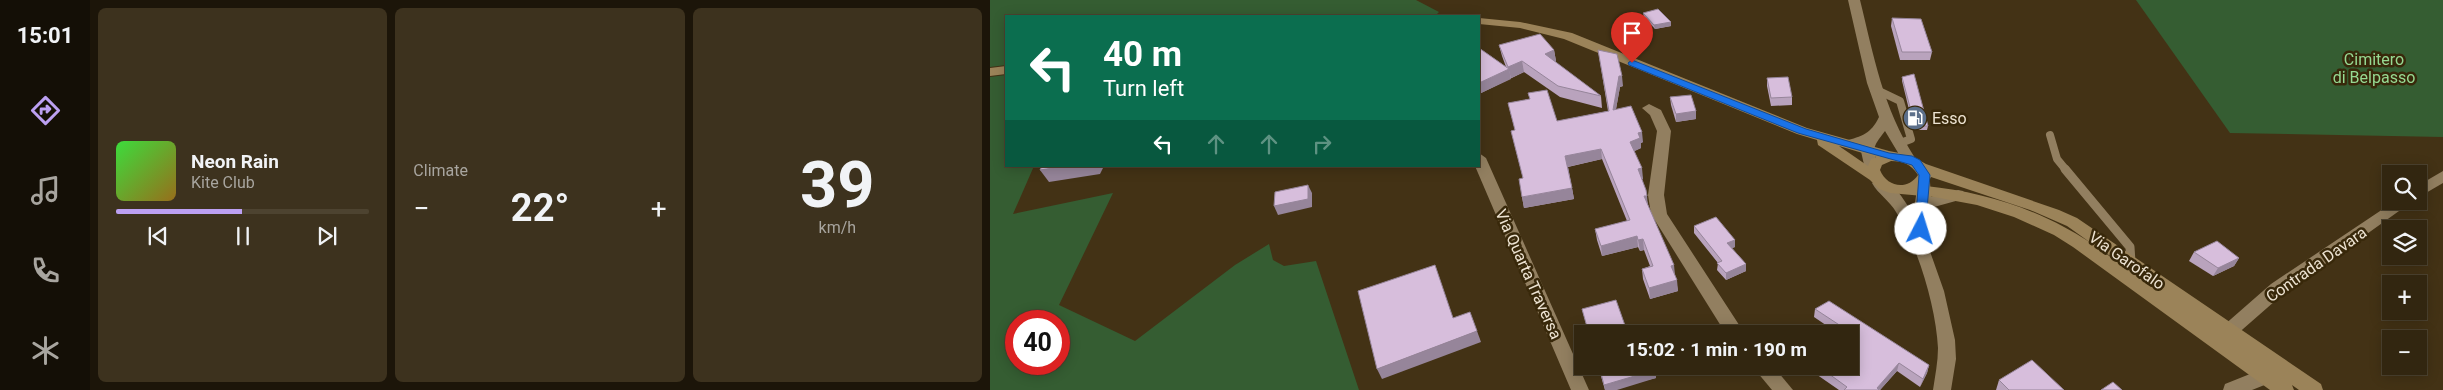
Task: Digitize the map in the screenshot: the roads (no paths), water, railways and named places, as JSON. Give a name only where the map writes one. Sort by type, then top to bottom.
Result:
[{"type":"main road","points":[[1480,21],[1520,24],[1568,36],[1802,131],[1850,144],[1867,145],[1888,156],[1918,177],[1895,190],[1836,150],[1802,131]]},
{"type":"main road","points":[[990,72],[1005,70]]},
{"type":"main road","points":[[1875,176],[1874,163],[1888,156]]},
{"type":"main road","name":"Via Garofalo","points":[[1918,177],[1955,181],[2017,198],[2055,213],[2131,262],[2314,390]]},
{"type":"main road","name":"Via Garofalo","points":[[1918,177],[1958,194],[2016,211],[2062,231],[2285,390]]},
{"type":"street","points":[[1854,0],[1885,117],[1898,144],[1918,177],[1921,212],[1920,246]]},
{"type":"street","points":[[1649,108],[1656,113],[1664,131],[1657,186],[1659,214],[1730,325]]},
{"type":"street","points":[[1885,117],[1881,127],[1867,145],[1875,176],[1905,213],[1920,246],[1937,299],[1946,341],[1946,367],[1942,390]]},
{"type":"street","name":"Via Quarta Traversa","points":[[1480,160],[1580,390]]},
{"type":"street","points":[[2427,187],[2443,176]]},
{"type":"street","points":[[1921,212],[1929,203],[1958,194]]},
{"type":"street","name":"Contrada Davara","points":[[2229,331],[2278,289],[2393,210]]},
{"type":"street","points":[[1770,375],[1784,390]]},
{"type":"street","points":[[2232,390],[2265,376]]},
{"type":"lane","points":[[1877,90],[1900,101],[1911,139],[1898,144]]},
{"type":"lane","points":[[2050,135],[2057,159],[2130,247],[2131,262]]},
{"type":"place","name":"Esso","points":[[1915,118]]},
{"type":"park label","name":"Cimitero di Belpasso","points":[[2374,68]]}]
